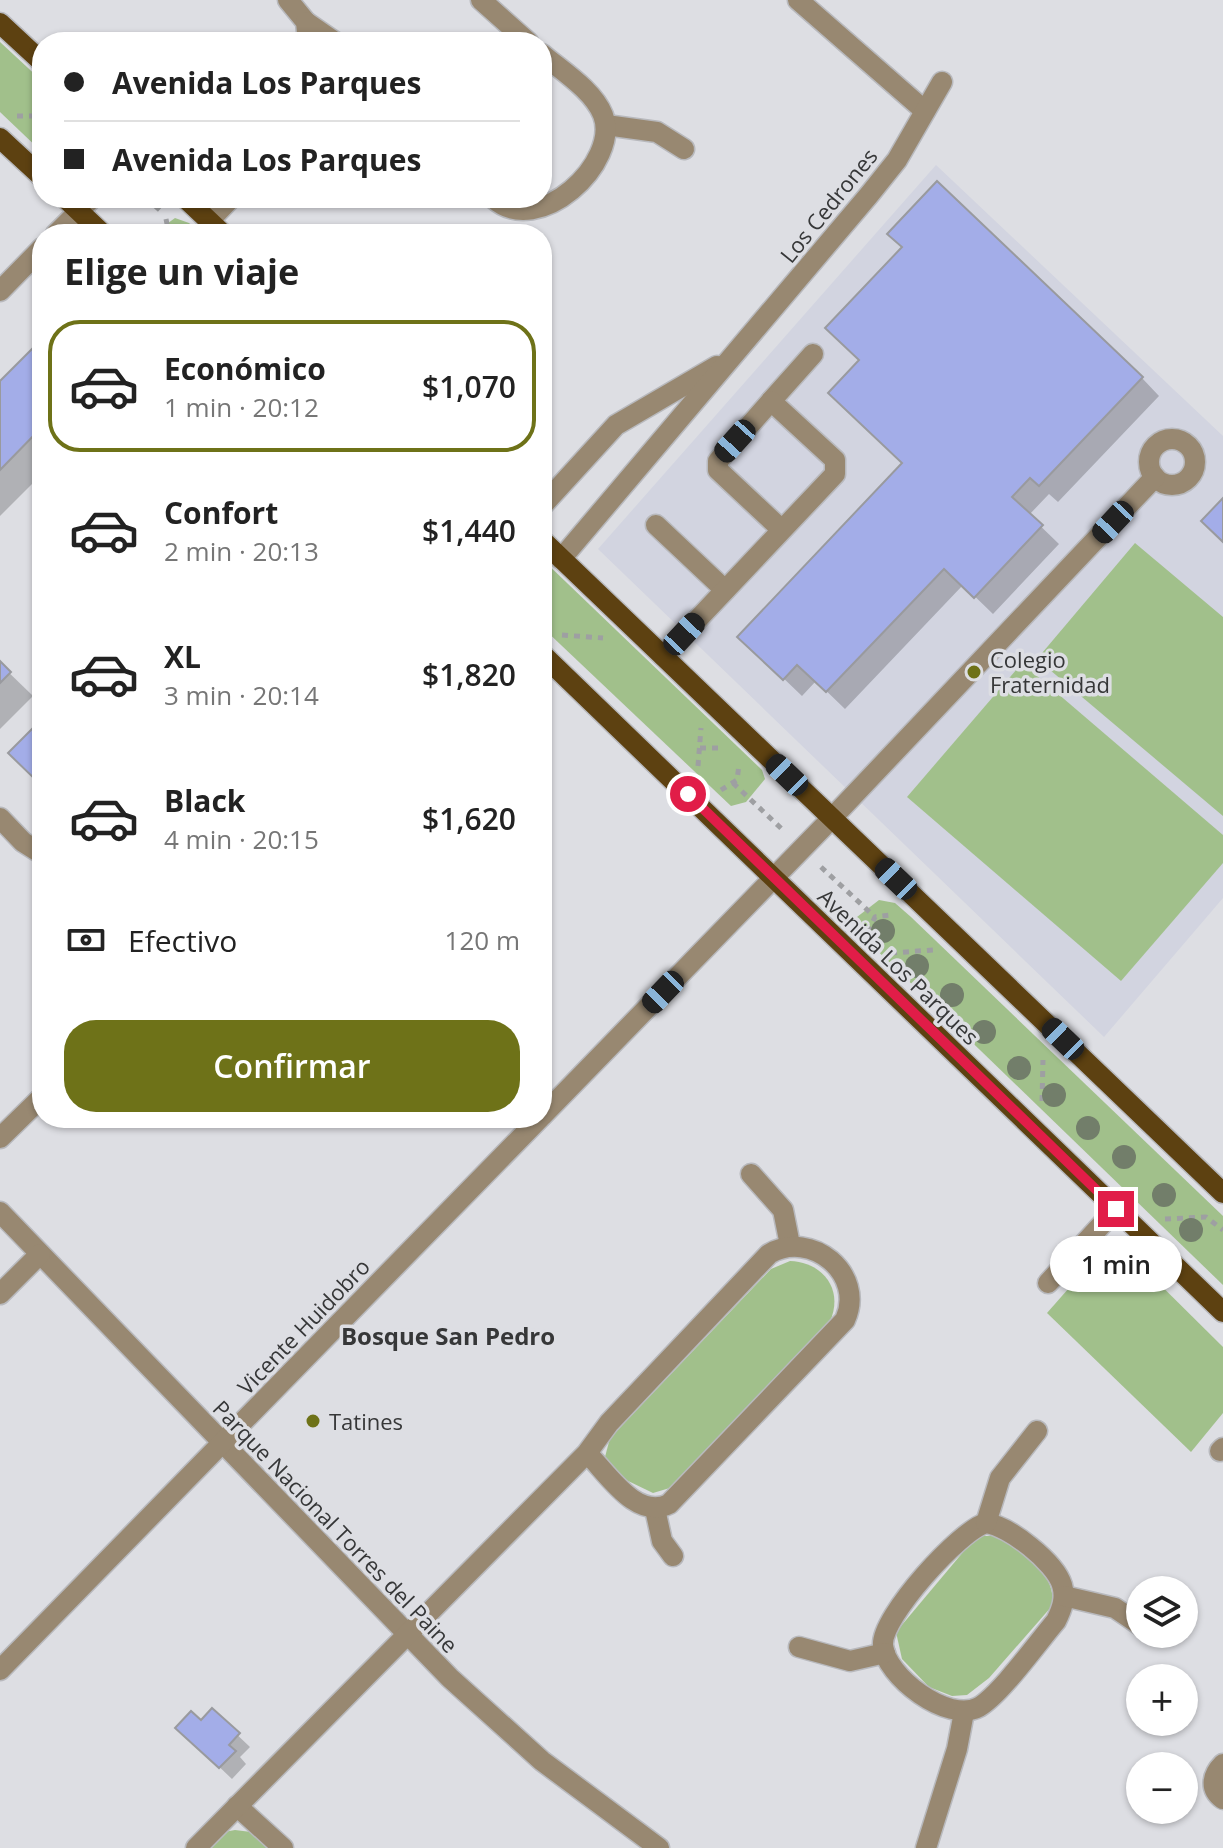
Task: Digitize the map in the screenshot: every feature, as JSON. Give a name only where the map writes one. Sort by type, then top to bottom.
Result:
[{"type":"main road","points":[[0,23],[32,53]]},
{"type":"main road","points":[[0,138],[32,168]]},
{"type":"main road","points":[[195,208],[212,224]]},
{"type":"main road","points":[[552,550],[1223,1193]]},
{"type":"main road","name":"Avenida Los Parques","points":[[552,664],[1223,1312]]},
{"type":"street","points":[[288,0],[307,32]]},
{"type":"street","points":[[481,0],[517,32]]},
{"type":"street","points":[[798,0],[925,111]]},
{"type":"street","points":[[552,63],[595,101],[606,125],[600,154],[560,199],[552,203]]},
{"type":"street","name":"Los Cedrones","points":[[561,559],[897,160],[942,82]]},
{"type":"street","points":[[606,125],[657,132],[684,149]]},
{"type":"street","points":[[510,208],[543,208]]},
{"type":"street","points":[[0,291],[32,258]]},
{"type":"street","name":"Los Cedrones","points":[[552,495],[616,425],[633,412],[688,384],[739,349]]},
{"type":"street","points":[[782,530],[718,470],[718,461],[813,354]]},
{"type":"street","points":[[663,656],[835,474],[835,460],[771,401]]},
{"type":"street","name":"Vicente Huidobro","points":[[552,1106],[832,818],[1155,477]]},
{"type":"street","points":[[656,525],[725,590]]},
{"type":"street","points":[[0,818],[32,848]]},
{"type":"street","points":[[0,1138],[32,1107]]},
{"type":"street","name":"Vicente Huidobro","points":[[0,1670],[530,1128]]},
{"type":"street","points":[[751,1174],[783,1210],[788,1220],[790,1245]]},
{"type":"street","points":[[1048,1283],[1116,1209]]},
{"type":"street","name":"Parque Nacional Torres del Paine","points":[[0,1212],[407,1633],[542,1761],[659,1848]]},
{"type":"street","points":[[196,1848],[587,1453],[609,1423],[769,1254],[790,1245],[812,1248],[842,1272],[850,1299],[845,1320],[675,1499],[655,1509],[636,1503],[587,1453]]},
{"type":"street","points":[[0,1294],[40,1254]]},
{"type":"street","points":[[986,1523],[1009,1530],[1055,1571],[1064,1596],[1056,1621],[985,1703],[964,1712],[935,1704],[895,1669],[885,1653],[884,1633],[895,1613],[962,1536],[986,1523],[1000,1478],[1037,1431]]},
{"type":"street","points":[[655,1509],[662,1541],[673,1556]]},
{"type":"street","points":[[1064,1596],[1115,1608],[1126,1615]]},
{"type":"street","points":[[799,1647],[850,1661],[885,1653]]},
{"type":"street","points":[[926,1848],[957,1749],[964,1712]]},
{"type":"street","points":[[1223,1764],[1213,1779],[1214,1789],[1223,1799]]},
{"type":"street","points":[[237,1806],[283,1848]]},
{"type":"path","points":[[5,115],[32,116]]},
{"type":"path","points":[[552,633],[611,640]]},
{"type":"path","points":[[697,724],[702,732],[698,773]]},
{"type":"path","points":[[700,748],[728,750]]},
{"type":"path","points":[[714,789],[726,789],[737,780],[740,768],[734,755]]},
{"type":"path","points":[[871,940],[869,925],[875,917],[887,914],[900,920]]},
{"type":"path","points":[[926,943],[944,960]]},
{"type":"path","points":[[884,951],[934,950]]},
{"type":"path","points":[[1039,1052],[1045,1064],[1045,1112]]},
{"type":"path","points":[[1158,1219],[1206,1217],[1223,1230]]},
{"type":"shaded area","name":"Colegio Fraternidad","points":[[936,165],[1223,436],[1223,898],[1104,1037],[598,549]]},
{"type":"green space","points":[[0,42],[32,72],[32,142],[0,112]]},
{"type":"green space","points":[[175,218],[190,224],[167,224]]},
{"type":"green space","points":[[1135,543],[1223,617],[1223,816],[1037,659]]},
{"type":"green space","points":[[552,569],[762,770],[765,779],[746,802],[731,806],[552,636]]},
{"type":"green space","points":[[1022,663],[1223,835],[1223,863],[1121,981],[907,797]]},
{"type":"green space","points":[[879,900],[895,903],[911,917],[1223,1216],[1223,1285],[860,934],[857,917]]},
{"type":"green space","points":[[1113,1238],[1223,1347],[1223,1413],[1191,1452],[1047,1313]]},
{"type":"green space","points":[[790,1261],[812,1266],[828,1280],[834,1299],[830,1321],[673,1487],[653,1493],[624,1479],[605,1457],[610,1438],[771,1269]]},
{"type":"green space","points":[[980,1536],[1001,1536],[1029,1557],[1050,1584],[1052,1606],[989,1678],[967,1695],[952,1696],[929,1687],[902,1659],[896,1632]]},
{"type":"green space","points":[[224,1832],[251,1832],[268,1848],[205,1848]]},
{"type":"building","points":[[937,181],[1143,377],[1039,486],[1030,478],[1012,497],[1043,525],[974,598],[944,569],[826,692],[797,665],[783,680],[737,637],[902,463],[828,393],[859,360],[825,328],[902,247],[887,234]]},
{"type":"building","points":[[32,349],[32,437],[0,470],[0,381]]},
{"type":"building","points":[[1223,498],[1223,542],[1201,521]]},
{"type":"building","points":[[0,661],[11,672],[0,683]]},
{"type":"building","points":[[32,729],[32,776],[8,753]]},
{"type":"building","points":[[212,1708],[240,1733],[229,1745],[236,1751],[219,1768],[175,1728],[191,1711],[201,1720]]},
{"type":"place","name":"Colegio Fraternidad","points":[[974,672]]},
{"type":"place","name":"Tatines","points":[[313,1421]]},
{"type":"district","name":"Bosque San Pedro","points":[[448,1335]]},
{"type":"route","points":[[688,794],[1116,1209]]}]
